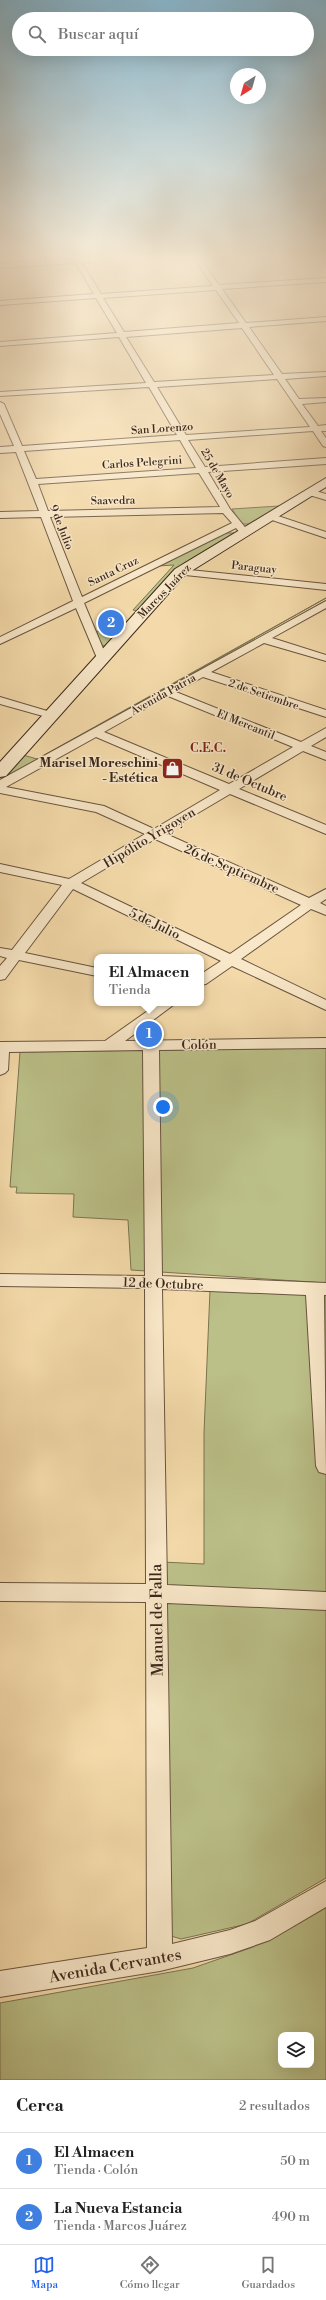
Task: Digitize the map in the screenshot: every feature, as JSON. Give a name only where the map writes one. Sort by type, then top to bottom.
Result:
[{"type":"main road","name":"Marcos Juárez","points":[[0,772],[180,572],[241,528],[269,516],[326,482]]},
{"type":"street","name":"25 de Mayo","points":[[134,355],[204,470],[226,510],[241,528]]},
{"type":"street","points":[[264,355],[326,444]]},
{"type":"street","points":[[0,394],[326,374]]},
{"type":"street","points":[[297,402],[326,400]]},
{"type":"street","name":"9 de Julio","points":[[0,404],[20,449],[78,602],[102,658]]},
{"type":"street","name":"San Lorenzo","points":[[0,450],[326,428]]},
{"type":"street","name":"Carlos Pelegrini","points":[[32,482],[326,461]]},
{"type":"street","points":[[309,492],[326,497]]},
{"type":"street","name":"Saavedra","points":[[0,515],[226,510]]},
{"type":"street","points":[[269,516],[326,535]]},
{"type":"street","name":"Santa Cruz","points":[[0,641],[78,602],[241,528]]},
{"type":"street","name":"Paraguay","points":[[180,572],[326,586]]},
{"type":"street","name":"Avenida Patria","points":[[0,785],[263,638],[325,606]]},
{"type":"street","points":[[263,638],[326,658]]},
{"type":"street","name":"2 de Setiembre","points":[[202,673],[326,714]]},
{"type":"street","name":"El Mercantil","points":[[167,692],[326,756]]},
{"type":"street","points":[[0,700],[50,715]]},
{"type":"street","name":"31 de Octubre","points":[[95,732],[326,830]]},
{"type":"street","name":"Hipólito Yrigoyen","points":[[0,976],[71,883],[326,732]]},
{"type":"street","name":"26 de Septiembre","points":[[0,789],[100,809],[326,911]]},
{"type":"street","name":"5 de Julio","points":[[0,868],[71,883],[326,1006]]},
{"type":"street","points":[[204,979],[326,893]]},
{"type":"street","points":[[0,952],[94,971]]},
{"type":"street","points":[[108,1046],[165,1006]]},
{"type":"street","name":"Colón","points":[[1,1047],[326,1043]]},
{"type":"street","name":"Manuel de Falla","points":[[150,1045],[160,1959]]},
{"type":"street","points":[[0,1070],[1,1047]]},
{"type":"street","name":"12 de Octubre","points":[[0,1280],[152,1282],[321,1289]]},
{"type":"street","points":[[321,1289],[326,1466]]},
{"type":"street","points":[[0,1592],[155,1593],[326,1601]]},
{"type":"street","name":"Avenida Cervantes","points":[[0,1984],[160,1959],[230,1942],[260,1931],[326,1894]]},
{"type":"green space","points":[[279,506],[250,524],[241,524],[232,509]]},
{"type":"green space","points":[[225,533],[234,533],[184,563],[165,580],[137,611],[133,610],[174,565],[158,566]]},
{"type":"green space","points":[[326,598],[38,760],[8,776],[5,776],[23,755],[37,759]]},
{"type":"green space","points":[[105,628],[106,631],[117,633],[106,645],[103,646],[95,633]]},
{"type":"green space","points":[[326,1048],[326,1283],[131,1270],[128,1220],[73,1217],[74,1194],[16,1193],[17,1187],[10,1187],[20,1052]]},
{"type":"green space","points":[[210,1290],[326,1295],[326,1878],[247,1924],[181,1939],[171,1936],[162,1562],[204,1564],[204,1433]]},
{"type":"green space","points":[[326,1906],[326,2080],[0,2080],[0,2003],[193,1968],[253,1947]]},
{"type":"place","name":"La Nueva Estancia","points":[[111,623]]},
{"type":"place","name":"Marisel Moreschini - Estética","points":[[173,769]]},
{"type":"place","name":"El Almacen","points":[[149,1034]]},
{"type":"district","name":"C.E.C.","points":[[208,748]]}]
